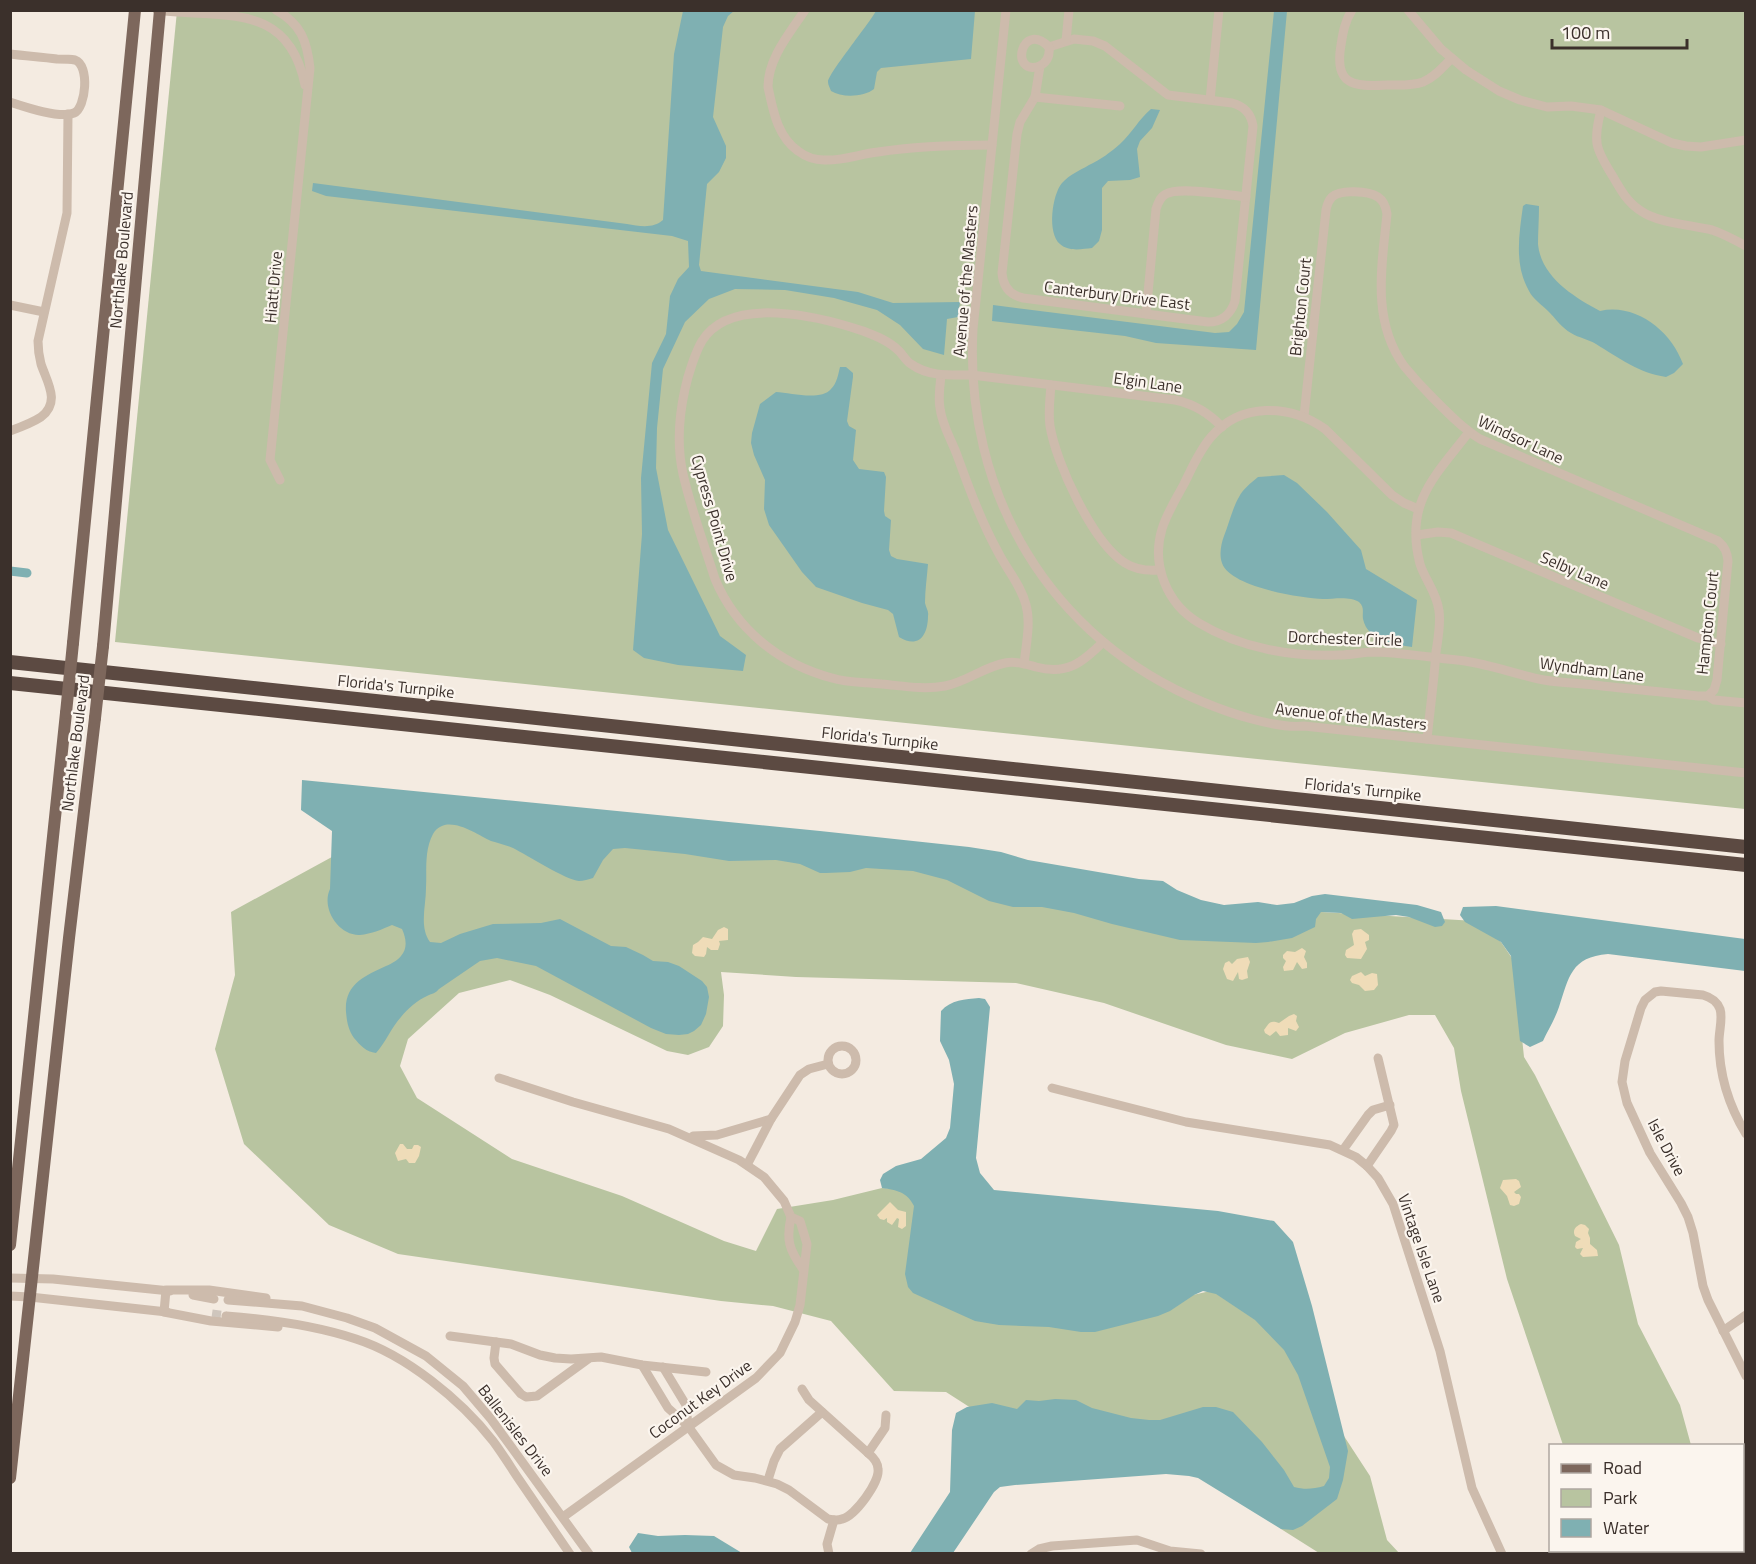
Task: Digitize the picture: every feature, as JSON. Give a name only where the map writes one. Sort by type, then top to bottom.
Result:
[{"type":"highway","name":"Florida's Turnpike","points":[[10,662],[1746,847]]},
{"type":"highway","points":[[10,683],[1746,865]]},
{"type":"main road","name":"Northlake Boulevard","points":[[10,1245],[66,713],[135,10]]},
{"type":"main road","name":"Northlake Boulevard","points":[[10,1478],[103,646],[159,11]]},
{"type":"street","name":"Hiatt Drive","points":[[276,10],[302,33],[308,49],[310,68],[270,460],[280,480]]},
{"type":"street","points":[[805,10],[771,64],[768,80],[777,125],[789,143],[799,152],[816,159],[830,160],[877,152],[930,147],[992,145]]},
{"type":"street","name":"Avenue of the Masters","points":[[1006,10],[973,329],[972,375],[985,457],[1008,518],[1027,553],[1046,581],[1076,617],[1103,642],[1138,668],[1187,695],[1242,716],[1297,727],[1746,773]]},
{"type":"street","points":[[1040,66],[1029,67],[1024,62],[1021,52],[1026,42],[1038,40],[1049,47],[1066,40],[1069,10]]},
{"type":"street","points":[[1210,100],[1219,10]]},
{"type":"street","points":[[1352,10],[1345,22],[1339,64],[1344,76],[1353,84],[1365,86],[1416,84],[1436,74],[1451,59]]},
{"type":"street","points":[[1408,10],[1451,59],[1485,83],[1520,100],[1547,107],[1571,106],[1601,110],[1686,147],[1746,140]]},
{"type":"street","name":"Hiatt Drive","points":[[159,11],[240,15],[256,19],[285,38],[302,70],[307,94]]},
{"type":"street","name":"Canterbury Drive East","points":[[1049,47],[1050,53],[1044,64],[1040,66],[1035,97],[1020,122],[1017,134],[1002,273],[1005,286],[1009,292],[1023,298],[1215,322],[1221,320],[1230,312],[1235,301],[1253,126],[1246,109],[1238,104],[1168,95],[1105,46],[1086,40],[1066,40]]},
{"type":"street","points":[[1002,50],[1021,52]]},
{"type":"street","points":[[10,54],[78,61],[85,72],[82,102],[78,110],[68,114],[45,112],[10,102]]},
{"type":"street","points":[[1035,97],[1120,106]]},
{"type":"street","points":[[1601,110],[1596,130],[1598,151],[1618,186],[1632,204],[1654,218],[1715,231],[1746,246]]},
{"type":"street","points":[[12,427],[39,418],[48,410],[51,403],[51,390],[38,349],[39,331],[67,213],[68,114]]},
{"type":"street","points":[[1146,314],[1156,209],[1162,197],[1179,190],[1246,197]]},
{"type":"street","name":"Windsor Lane","points":[[1328,202],[1344,191],[1369,194],[1380,199],[1386,207],[1381,296],[1387,331],[1397,354],[1415,379],[1469,432],[1480,439],[1718,541],[1727,550]]},
{"type":"street","name":"Brighton Court","points":[[1304,416],[1328,202]]},
{"type":"street","points":[[10,305],[44,312]]},
{"type":"street","name":"Cypress Point Drive","points":[[972,375],[930,373],[912,365],[883,339],[840,324],[813,318],[753,313],[731,319],[716,327],[701,342],[688,378],[680,421],[683,473],[715,579],[730,608],[751,634],[764,645],[790,662],[834,679],[928,688],[960,682],[1003,663],[1018,662],[1046,670],[1064,669],[1080,663],[1103,642]]},
{"type":"street","points":[[941,375],[939,407],[946,434],[956,453],[984,526],[1021,590],[1026,603],[1028,617],[1024,664]]},
{"type":"street","name":"Elgin Lane","points":[[972,375],[1189,403],[1209,414],[1222,427]]},
{"type":"street","points":[[1051,385],[1050,429],[1066,477],[1086,516],[1109,549],[1123,562],[1141,570],[1160,570]]},
{"type":"street","points":[[1222,427],[1240,416],[1266,410],[1279,410],[1304,416],[1325,429],[1392,495],[1418,508]]},
{"type":"street","name":"Dorchester Circle","points":[[1222,427],[1202,449],[1166,518],[1159,543],[1160,570],[1170,594],[1187,615],[1209,628],[1242,642],[1277,651],[1312,655],[1372,652],[1436,658]]},
{"type":"street","points":[[1427,739],[1439,611],[1436,597],[1421,566],[1417,535],[1418,508],[1428,485],[1469,432]]},
{"type":"street","name":"Selby Lane","points":[[1417,535],[1451,533],[1698,638],[1721,644]]},
{"type":"street","name":"Hampton Court","points":[[1708,696],[1714,690],[1717,680],[1728,561],[1727,550]]},
{"type":"street","name":"Wyndham Lane","points":[[1436,658],[1475,663],[1544,680],[1708,696],[1714,700],[1746,703]]},
{"type":"street","name":"Isle Drive","points":[[1746,1134],[1734,1113],[1724,1083],[1719,1048],[1721,1014],[1717,1002],[1703,994],[1661,991],[1649,996],[1641,1008],[1625,1061],[1622,1082],[1628,1103],[1650,1153],[1688,1217],[1708,1300],[1746,1376]]},
{"type":"street","points":[[1367,1166],[1394,1125],[1378,1059]]},
{"type":"street","points":[[747,1165],[771,1119],[800,1075],[809,1069],[828,1064]]},
{"type":"street","name":"Coconut Key Drive","points":[[499,1078],[684,1135],[747,1165],[764,1177],[784,1201],[791,1217],[788,1234],[792,1255],[803,1269]]},
{"type":"street","name":"Vintage Isle Lane","points":[[1052,1088],[1186,1122],[1316,1141],[1343,1150],[1367,1166],[1378,1178],[1393,1204],[1440,1351],[1472,1488],[1502,1554]]},
{"type":"street","points":[[1343,1150],[1373,1110],[1390,1105]]},
{"type":"street","points":[[684,1135],[717,1135],[771,1119]]},
{"type":"street","name":"Coconut Key Drive","points":[[563,1517],[756,1378],[780,1353],[795,1322],[800,1305],[807,1244],[800,1221],[791,1217]]},
{"type":"street","points":[[10,1278],[166,1290],[209,1290],[302,1306]]},
{"type":"street","points":[[166,1290],[214,1299]]},
{"type":"street","points":[[164,1312],[166,1290]]},
{"type":"street","points":[[10,1296],[164,1312],[227,1323],[304,1327]]},
{"type":"street","name":"Ballenisles Drive","points":[[228,1300],[302,1306],[347,1318],[375,1328],[426,1356],[463,1386],[491,1419],[589,1554]]},
{"type":"street","points":[[254,1318],[255,1302]]},
{"type":"street","points":[[164,1312],[212,1314]]},
{"type":"street","points":[[1723,1331],[1746,1315]]},
{"type":"street","name":"Ballenisles Drive","points":[[226,1316],[254,1318],[357,1339],[382,1349],[428,1378],[464,1408],[493,1442],[570,1554]]},
{"type":"street","points":[[450,1336],[511,1344],[555,1358],[601,1357],[642,1365],[706,1372]]},
{"type":"street","points":[[496,1342],[495,1364],[526,1397],[537,1396],[590,1358]]},
{"type":"street","points":[[642,1365],[668,1408],[688,1426],[722,1470],[734,1475],[768,1480],[789,1490],[828,1519],[843,1519],[849,1516],[876,1483],[877,1463],[809,1400],[802,1389]]},
{"type":"street","points":[[663,1367],[686,1405],[688,1426]]},
{"type":"street","points":[[768,1480],[780,1449],[822,1412]]},
{"type":"street","points":[[868,1453],[885,1428],[886,1415]]},
{"type":"street","points":[[829,1554],[827,1545],[834,1520]]},
{"type":"street","points":[[1031,1554],[1039,1549],[1052,1546],[1137,1540],[1170,1551],[1201,1554]]},
{"type":"green space","points":[[177,11],[1745,11],[1745,809],[115,642]]},
{"type":"green space","points":[[407,816],[971,874],[1168,932],[1321,912],[1476,921],[1501,942],[1514,961],[1524,1057],[1619,1245],[1638,1324],[1680,1405],[1691,1444],[1563,1444],[1507,1279],[1461,1091],[1454,1048],[1435,1015],[1409,1015],[1345,1033],[1292,1059],[1226,1045],[1104,1003],[1016,983],[796,977],[721,972],[724,995],[723,1026],[709,1047],[688,1055],[667,1051],[550,995],[510,980],[459,993],[408,1039],[400,1066],[417,1098],[512,1159],[622,1196],[724,1241],[756,1251],[777,1209],[833,1200],[882,1188],[916,1190],[1090,1319],[1223,1288],[1279,1330],[1312,1387],[1370,1476],[1387,1540],[1400,1554],[1319,1553],[1281,1529],[1251,1444],[1179,1425],[985,1417],[946,1392],[894,1391],[831,1321],[773,1306],[721,1301],[398,1254],[329,1225],[244,1144],[215,1049],[235,975],[231,912]]},
{"type":"sand","points":[[724,927],[728,929],[728,940],[719,941],[718,950],[711,950],[707,947],[704,957],[695,956],[692,953],[693,945],[703,937],[712,939],[718,930]]},
{"type":"sand","points":[[1361,929],[1369,935],[1369,940],[1365,942],[1367,949],[1361,959],[1347,958],[1346,950],[1354,945],[1352,934],[1354,930]]},
{"type":"sand","points":[[1302,948],[1306,951],[1304,957],[1307,968],[1302,969],[1297,962],[1293,970],[1284,971],[1286,961],[1283,955],[1287,951],[1295,952]]},
{"type":"sand","points":[[1248,957],[1250,962],[1247,971],[1248,978],[1239,979],[1238,972],[1233,981],[1227,979],[1223,969],[1225,963],[1229,961],[1232,964],[1237,959]]},
{"type":"sand","points":[[1361,972],[1365,976],[1372,973],[1377,974],[1378,985],[1374,990],[1365,991],[1359,985],[1352,983],[1350,980],[1352,976]]},
{"type":"sand","points":[[1294,1014],[1297,1016],[1296,1021],[1299,1027],[1296,1031],[1288,1028],[1288,1035],[1280,1036],[1276,1031],[1270,1036],[1265,1033],[1264,1030],[1270,1023],[1279,1023]]},
{"type":"sand","points":[[400,1144],[407,1149],[412,1149],[414,1145],[421,1147],[415,1163],[409,1163],[406,1159],[398,1161],[395,1153]]},
{"type":"sand","points":[[1516,1179],[1521,1187],[1514,1192],[1521,1197],[1519,1204],[1514,1206],[1510,1205],[1507,1196],[1500,1188],[1503,1180]]},
{"type":"sand","points":[[890,1202],[898,1210],[906,1212],[906,1226],[902,1229],[898,1227],[899,1219],[897,1218],[892,1225],[887,1222],[887,1218],[880,1219],[877,1215]]},
{"type":"sand","points":[[1581,1224],[1589,1229],[1590,1244],[1597,1250],[1598,1256],[1583,1257],[1580,1254],[1583,1248],[1575,1247],[1576,1242],[1581,1239],[1575,1236],[1574,1230]]},
{"type":"water","points":[[683,11],[734,11],[728,16],[723,27],[713,117],[726,146],[726,158],[719,172],[707,184],[699,265],[701,271],[858,292],[893,303],[960,302],[958,317],[947,319],[944,355],[923,349],[900,325],[877,310],[834,298],[785,290],[735,289],[709,299],[685,322],[663,369],[657,428],[656,468],[668,530],[720,636],[746,655],[743,671],[678,665],[644,658],[633,650],[642,534],[641,478],[652,363],[666,334],[670,296],[678,279],[689,267],[688,241],[672,236],[326,196],[312,191],[313,183],[636,225],[650,226],[659,223],[663,220],[674,54]]},
{"type":"water","points":[[876,11],[975,11],[971,59],[881,68],[877,72],[874,89],[870,92],[847,96],[831,91],[828,83],[830,77]]},
{"type":"water","points":[[1274,11],[1287,11],[1256,350],[1156,343],[1125,336],[992,321],[993,305],[1215,333],[1229,332],[1237,324],[1244,312]]},
{"type":"water","points":[[1151,109],[1160,110],[1152,128],[1140,141],[1137,149],[1140,177],[1108,181],[1102,188],[1102,230],[1099,241],[1092,248],[1064,247],[1056,239],[1052,223],[1056,196],[1062,183],[1117,147]]},
{"type":"water","points":[[1526,204],[1539,206],[1540,256],[1552,276],[1560,285],[1600,311],[1626,311],[1651,322],[1670,341],[1683,364],[1674,373],[1666,377],[1647,372],[1593,342],[1574,335],[1533,297],[1524,281],[1519,260],[1520,228],[1523,206]]},
{"type":"water","points":[[840,367],[846,367],[853,373],[847,421],[849,426],[856,430],[853,460],[859,469],[884,472],[886,477],[884,511],[885,516],[891,520],[889,550],[891,556],[928,564],[925,603],[928,623],[924,635],[917,641],[912,642],[899,637],[893,614],[888,610],[816,587],[802,572],[769,525],[764,509],[765,480],[751,443],[760,404],[776,392],[797,395],[826,393],[835,384]]},
{"type":"water","points":[[1284,475],[1297,483],[1327,512],[1361,550],[1366,569],[1417,600],[1412,647],[1383,640],[1370,633],[1363,619],[1362,606],[1355,600],[1312,598],[1267,590],[1238,579],[1222,563],[1221,546],[1232,511],[1241,494],[1258,477]]},
{"type":"water","points":[[302,780],[969,847],[1001,852],[1028,860],[1163,881],[1201,900],[1224,905],[1258,902],[1277,905],[1294,903],[1325,894],[1417,905],[1441,912],[1445,922],[1442,926],[1435,927],[1409,917],[1396,915],[1352,919],[1341,913],[1321,912],[1316,919],[1315,927],[1292,938],[1256,943],[1180,940],[1074,913],[1042,907],[1013,907],[989,901],[947,880],[913,871],[866,868],[850,872],[820,873],[800,864],[776,860],[729,861],[625,848],[613,849],[603,860],[593,878],[579,881],[556,872],[513,848],[461,827],[445,825],[433,834],[427,854],[424,923],[430,942],[441,943],[460,934],[493,924],[541,923],[560,919],[611,946],[626,947],[653,961],[668,962],[679,966],[702,981],[707,987],[709,997],[706,1014],[701,1025],[688,1034],[666,1034],[536,966],[497,958],[480,961],[435,993],[413,1005],[397,1021],[376,1053],[364,1048],[352,1035],[347,1022],[346,1002],[348,994],[357,982],[400,957],[406,943],[405,936],[402,929],[392,925],[368,934],[352,934],[338,926],[333,920],[328,904],[332,831],[301,810]]},
{"type":"water","points":[[1496,906],[1745,939],[1745,971],[1608,954],[1586,959],[1573,970],[1556,1016],[1543,1041],[1530,1047],[1520,1041],[1511,956],[1501,942],[1465,922],[1460,915],[1463,907]]},
{"type":"water","points":[[985,999],[990,1007],[976,1158],[980,1173],[994,1190],[1218,1211],[1274,1221],[1293,1242],[1312,1306],[1348,1451],[1337,1499],[1302,1526],[1293,1530],[1281,1529],[1198,1478],[1166,1474],[1000,1487],[994,1492],[953,1553],[910,1553],[950,1492],[952,1430],[956,1413],[967,1407],[992,1403],[1017,1409],[1026,1400],[1076,1400],[1092,1408],[1131,1418],[1160,1420],[1203,1407],[1216,1407],[1233,1412],[1262,1442],[1294,1487],[1309,1489],[1324,1486],[1329,1478],[1330,1467],[1298,1375],[1284,1350],[1255,1320],[1216,1294],[1203,1291],[1158,1316],[1095,1332],[1081,1332],[975,1321],[913,1293],[908,1287],[905,1274],[914,1206],[901,1192],[882,1188],[880,1180],[883,1174],[896,1166],[921,1159],[946,1138],[950,1128],[954,1084],[949,1060],[940,1041],[941,1011],[954,1002]]},
{"type":"water","points":[[638,1533],[658,1536],[714,1536],[742,1553],[632,1553],[629,1547]]},
{"type":"waterway","points":[[10,571],[27,573]]},
{"type":"tunnel","points":[[212,1314],[226,1316]]}]
